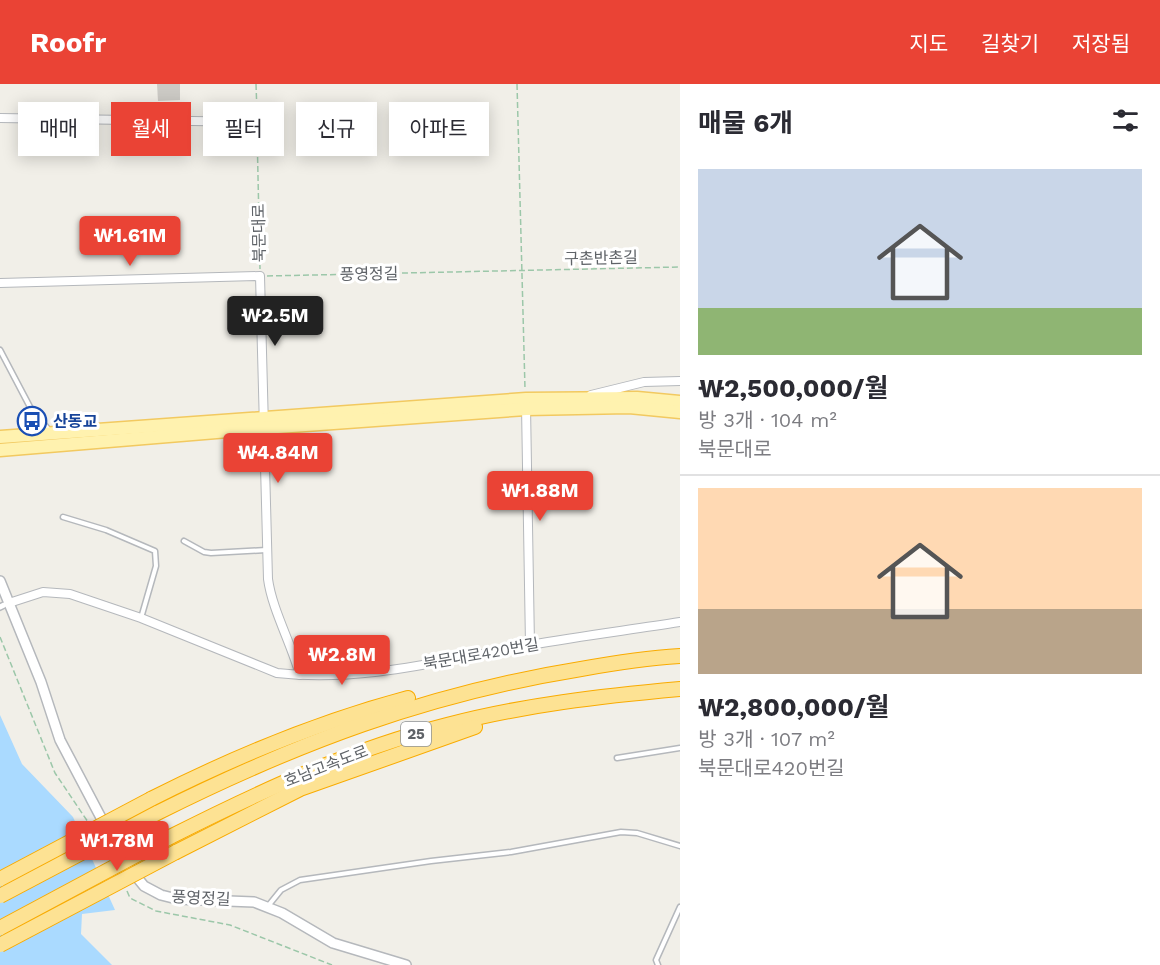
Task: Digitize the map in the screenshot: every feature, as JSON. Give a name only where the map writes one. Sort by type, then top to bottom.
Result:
[{"type":"highway","name":"호남고속도로","points":[[0,896],[157,813],[274,758],[395,711],[528,677],[652,657],[680,656]]},
{"type":"highway","points":[[0,879],[202,774],[268,745],[363,710],[533,669],[585,661],[652,657]]},
{"type":"highway","name":"호남고속도로","points":[[0,928],[170,837],[299,775],[428,730],[529,708],[680,688]]},
{"type":"highway","points":[[0,945],[300,789],[467,729],[518,717],[680,697]]},
{"type":"main road","points":[[0,437],[264,423],[526,404],[584,397],[680,402]]},
{"type":"main road","points":[[526,404],[680,412]]},
{"type":"main road","points":[[0,450],[264,423]]},
{"type":"street","points":[[0,118],[203,121]]},
{"type":"street","points":[[0,283],[260,276]]},
{"type":"street","name":"북문대로","points":[[260,276],[266,550],[270,591],[300,675]]},
{"type":"street","points":[[584,397],[616,387],[644,382],[680,381]]},
{"type":"street","points":[[526,404],[530,645]]},
{"type":"street","name":"풍영정길","points":[[0,581],[4,605],[41,682],[60,740],[108,831],[131,870],[144,885],[153,892],[177,899],[234,900],[268,907],[333,943],[406,965]]},
{"type":"street","name":"북문대로420번길","points":[[4,605],[43,592],[56,591],[141,618],[277,673],[300,675],[346,673],[432,664],[530,645],[680,622]]},
{"type":"lane","points":[[0,351],[36,416],[52,433]]},
{"type":"lane","points":[[63,517],[106,530],[155,551],[156,566],[141,618]]},
{"type":"lane","points":[[184,541],[204,552],[211,553],[266,550]]},
{"type":"lane","points":[[617,758],[680,748]]},
{"type":"lane","points":[[268,907],[281,890],[293,882],[348,872],[512,852],[621,832],[637,833],[680,846]]},
{"type":"lane","points":[[658,965],[656,960],[680,907]]},
{"type":"path","name":"북문대로","points":[[256,84],[256,102]]},
{"type":"path","points":[[517,84],[526,404]]},
{"type":"path","name":"북문대로","points":[[258,156],[260,276]]},
{"type":"path","name":"구촌반촌길","points":[[522,270],[680,267]]},
{"type":"path","name":"풍영정길","points":[[260,276],[522,270]]},
{"type":"water","points":[[0,715],[22,764],[73,817],[115,910],[82,914],[81,934],[112,965],[0,965]]},
{"type":"building","points":[[157,84],[180,84],[180,100],[158,101]]},
{"type":"place","name":"산동교","points":[[32,421]]}]
